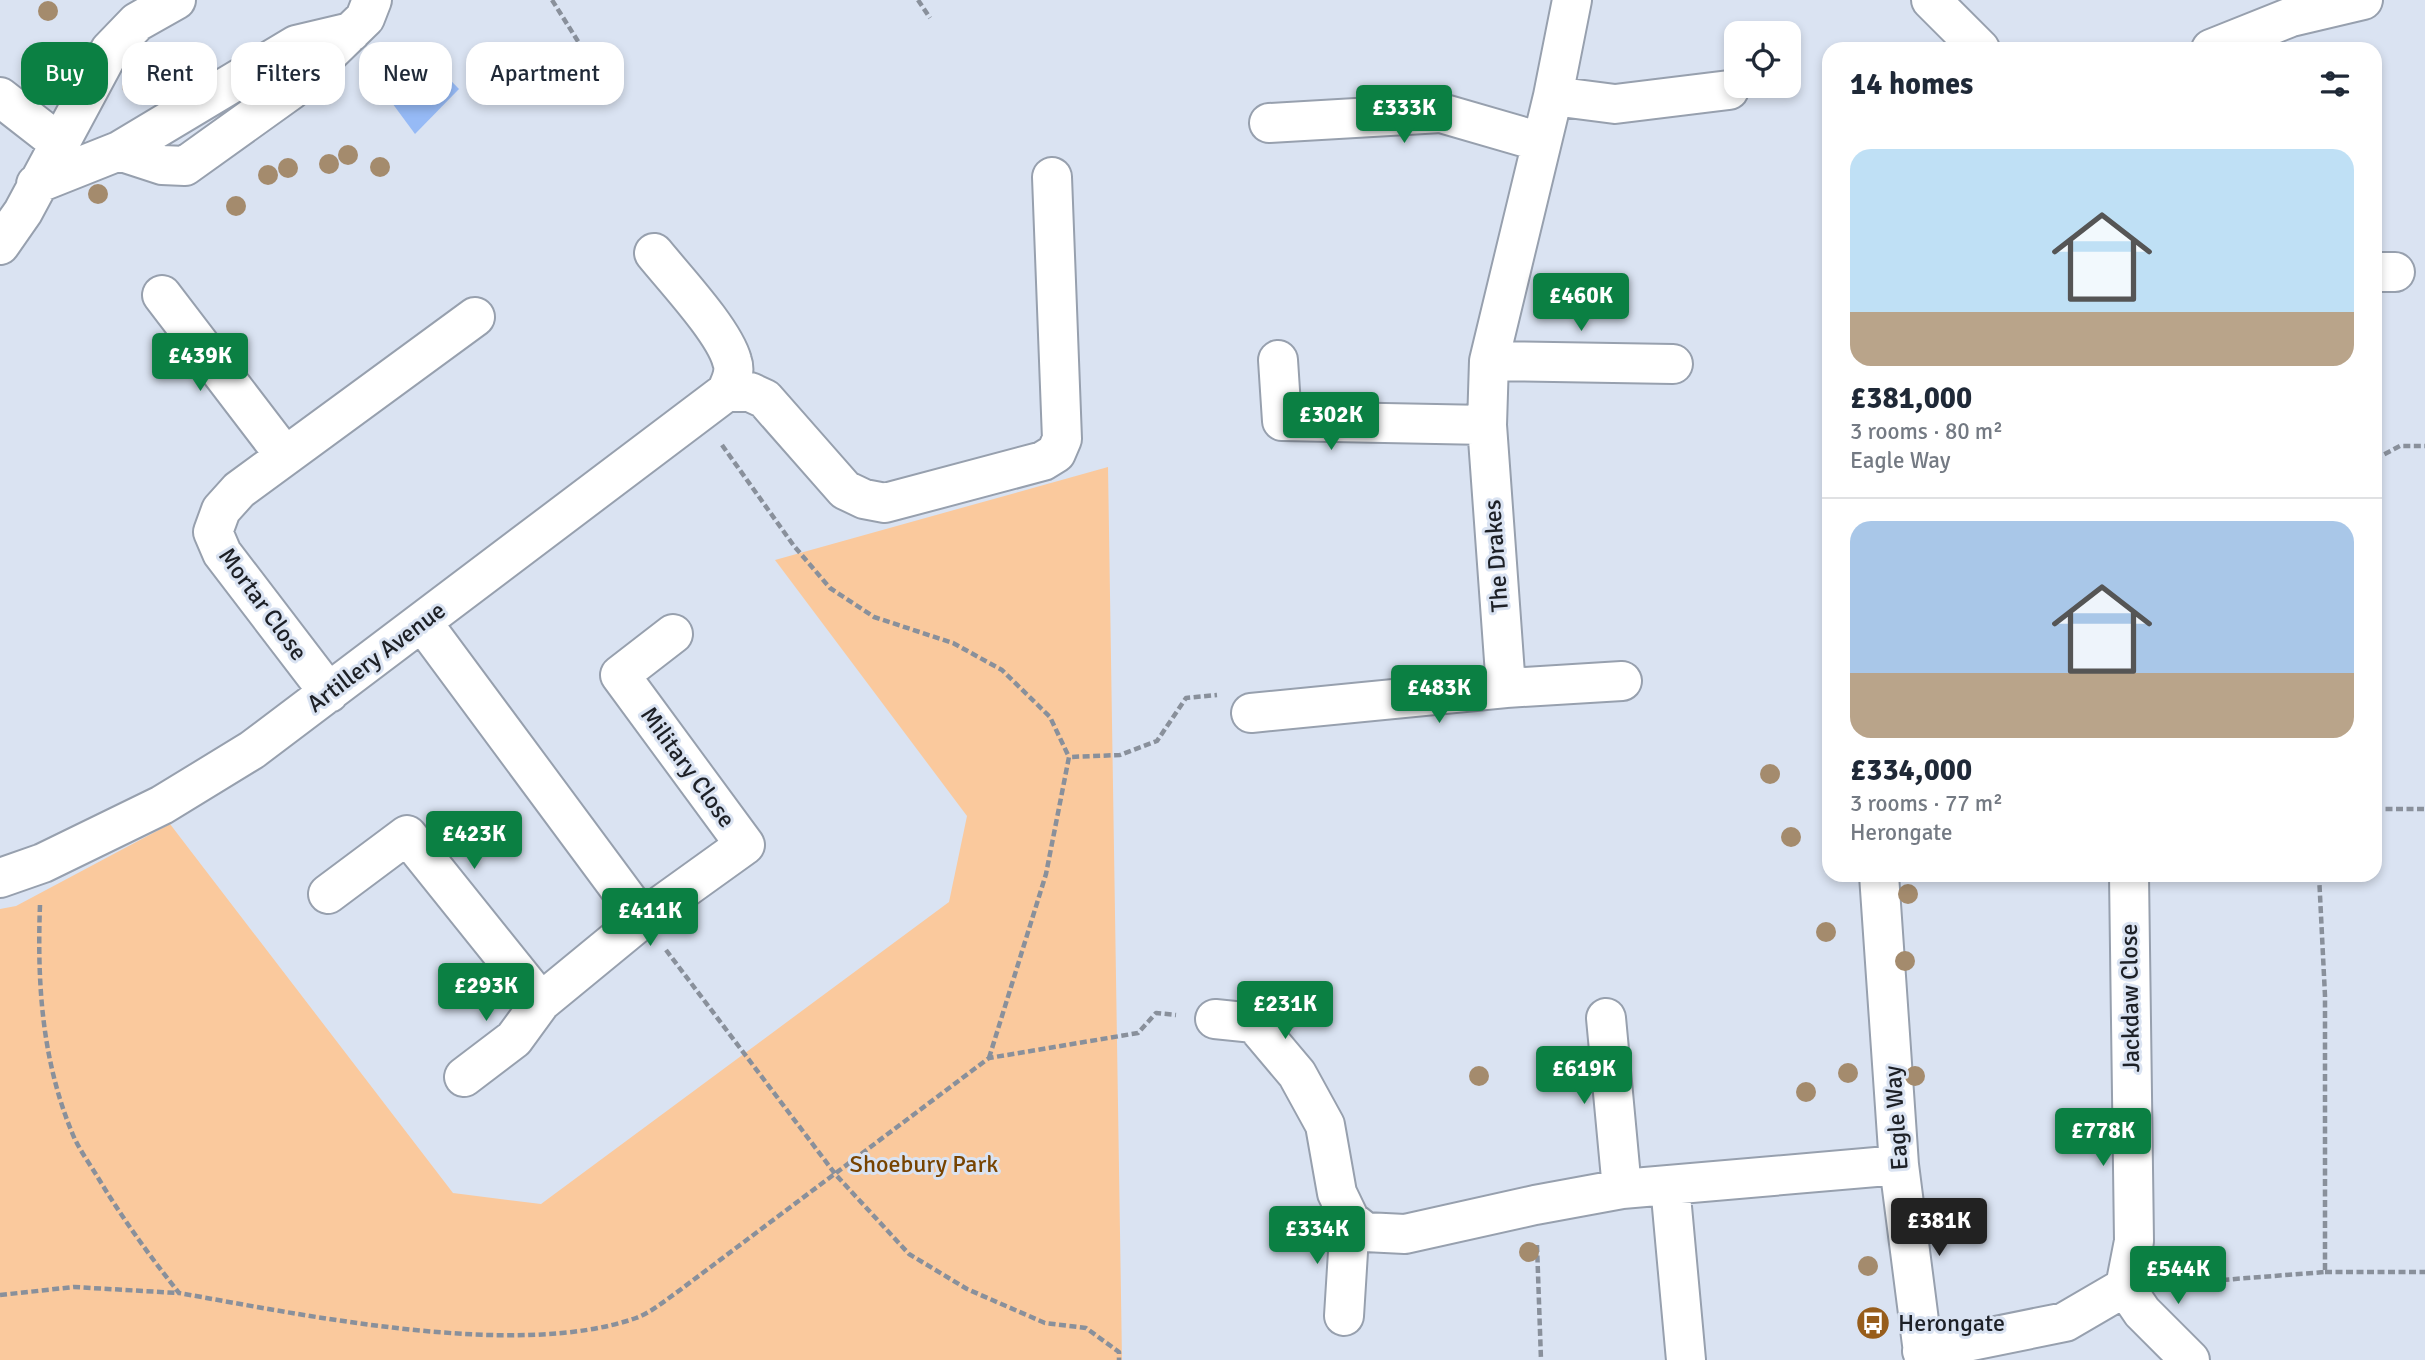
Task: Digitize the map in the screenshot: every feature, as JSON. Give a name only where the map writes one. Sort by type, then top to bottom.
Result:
[{"type":"street","points":[[36,184],[119,152],[296,45],[351,32],[365,18],[372,0]]},
{"type":"street","name":"The Drakes","points":[[1506,688],[1487,425],[1489,361],[1553,96],[1572,0]]},
{"type":"street","points":[[1931,0],[1973,42]]},
{"type":"street","points":[[2228,42],[2291,17],[2363,0]]},
{"type":"street","points":[[0,245],[23,212],[110,50],[161,6]]},
{"type":"street","points":[[1553,96],[1615,104],[1724,91]]},
{"type":"street","points":[[0,97],[59,143]]},
{"type":"street","points":[[1269,123],[1441,113],[1541,142]]},
{"type":"street","points":[[712,402],[750,391],[765,399],[845,490],[864,499],[885,503],[1043,461],[1056,453],[1062,439],[1052,177]]},
{"type":"street","points":[[654,253],[725,345],[733,363],[733,379],[712,402]]},
{"type":"street","points":[[162,295],[285,456]]},
{"type":"street","name":"Mortar Close","points":[[329,693],[222,553],[213,532],[221,510],[239,490],[475,317]]},
{"type":"street","points":[[1278,360],[1282,421],[1487,425]]},
{"type":"street","points":[[1489,361],[1674,364]]},
{"type":"street","name":"Artillery Avenue","points":[[0,878],[43,863],[162,805],[252,750],[712,402]]},
{"type":"street","points":[[422,622],[642,919]]},
{"type":"street","name":"Military Close","points":[[464,1077],[514,1039],[541,1002],[642,919],[745,845],[620,675],[673,634]]},
{"type":"street","points":[[1251,713],[1506,688],[1622,681]]},
{"type":"street","points":[[328,894],[407,835],[541,1002]]},
{"type":"street","name":"Eagle Way","points":[[1879,882],[1899,1165],[1923,1355]]},
{"type":"street","name":"Jackdaw Close","points":[[2125,1287],[2134,1241],[2129,882]]},
{"type":"street","points":[[1215,1019],[1254,1023],[1290,1006]]},
{"type":"street","points":[[1606,1018],[1622,1189]]},
{"type":"street","points":[[1254,1023],[1297,1074],[1325,1125],[1337,1193],[1350,1220],[1365,1232],[1405,1234],[1622,1189],[1899,1165]]},
{"type":"street","points":[[1670,1185],[1686,1360]]},
{"type":"street","points":[[1343,1316],[1350,1220]]},
{"type":"street","points":[[1923,1355],[2065,1322],[2125,1287],[2142,1312],[2190,1360]]},
{"type":"path","points":[[552,0],[578,42]]},
{"type":"path","points":[[918,0],[930,18]]},
{"type":"path","points":[[712,402],[794,546],[830,588],[874,617],[953,643],[1002,670],[1050,718],[1069,757],[1046,874],[989,1058]]},
{"type":"path","points":[[2382,455],[2400,446],[2425,446]]},
{"type":"path","points":[[1069,757],[1120,755],[1157,741],[1186,698],[1250,692],[1251,713]]},
{"type":"path","points":[[2382,809],[2425,809]]},
{"type":"path","points":[[43,863],[38,959],[41,1012],[49,1061],[74,1136],[129,1229],[179,1293]]},
{"type":"path","points":[[2319,882],[2325,996],[2325,1272]]},
{"type":"path","points":[[642,919],[836,1175],[909,1254],[967,1289],[1045,1324],[1086,1328],[1119,1352],[1119,1360]]},
{"type":"path","points":[[0,1296],[74,1287],[179,1293],[361,1325],[504,1338],[588,1332],[637,1318],[676,1293],[989,1058],[1138,1033],[1156,1013],[1215,1019]]},
{"type":"path","points":[[1535,1205],[1541,1360]]},
{"type":"path","points":[[2125,1287],[2325,1272],[2425,1272]]},
{"type":"green space","name":"Shoebury Park","points":[[1108,467],[1122,1360],[0,1360],[0,909],[16,906],[170,824],[453,1193],[541,1204],[949,902],[967,816],[775,560]]},
{"type":"building","points":[[452,82],[459,89],[452,96]]},
{"type":"building","points":[[394,105],[443,105],[415,134]]},
{"type":"place","name":"Herongate","points":[[1873,1323]]}]
